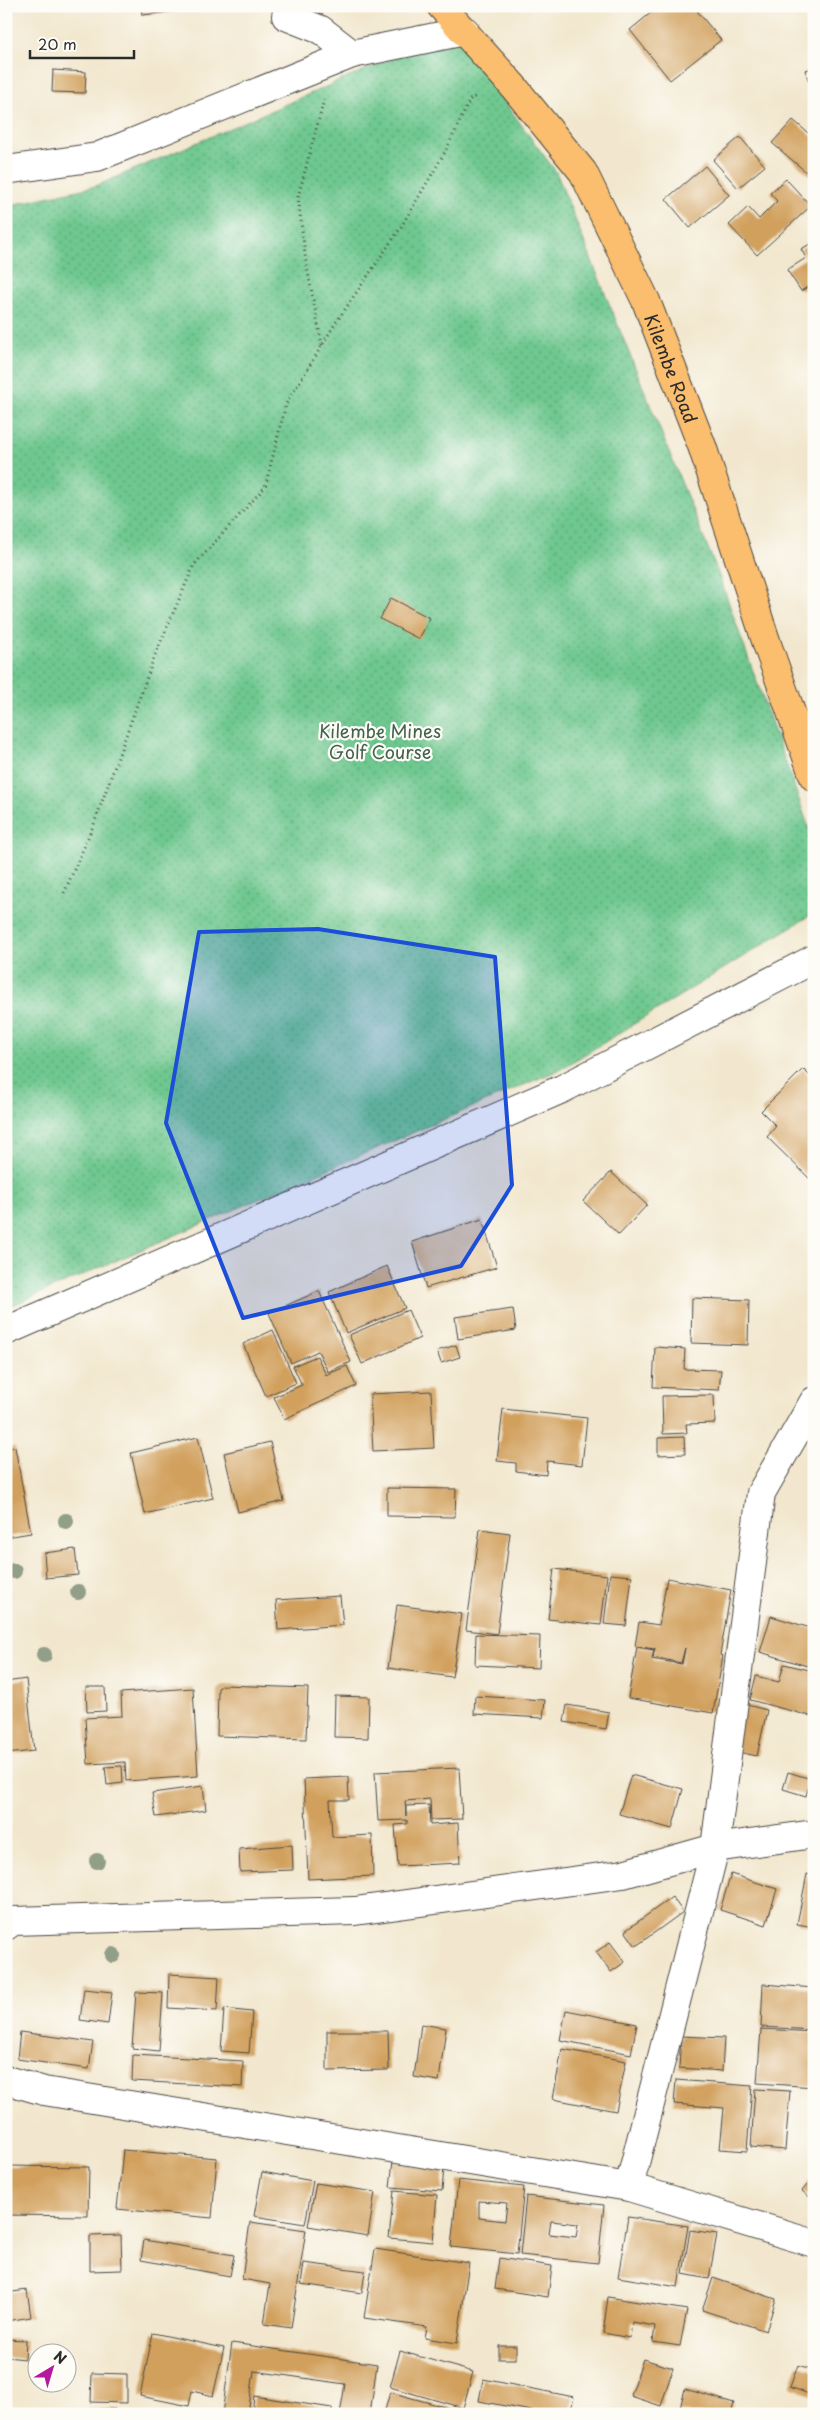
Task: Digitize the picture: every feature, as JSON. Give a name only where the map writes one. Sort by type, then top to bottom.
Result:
[{"type":"main road","name":"Kilembe Road","points":[[441,6],[466,31],[583,172],[646,301],[702,446],[768,647],[814,777]]},
{"type":"street","points":[[286,16],[321,30],[343,58]]},
{"type":"street","points":[[6,170],[97,158],[343,58],[466,31]]},
{"type":"street","points":[[6,1331],[562,1089],[814,958]]},
{"type":"street","points":[[629,2187],[715,1848],[761,1493],[814,1401]]},
{"type":"street","points":[[6,1926],[13,1921],[356,1910],[623,1874],[715,1848],[814,1834]]},
{"type":"street","points":[[6,2080],[44,2092],[629,2187],[814,2243]]},
{"type":"path","points":[[322,345],[306,262],[298,197],[343,58]]},
{"type":"path","points":[[64,893],[94,824],[155,655],[194,565],[264,487],[286,404],[322,345],[401,227],[445,152],[471,98],[513,86]]},
{"type":"highlighted area","points":[[318,929],[495,957],[512,1185],[461,1266],[243,1318],[166,1123],[199,932]]},
{"type":"green space","name":"Kilembe Mines Golf Course","points":[[453,32],[556,172],[718,573],[814,842],[814,913],[561,1069],[6,1308],[6,206],[96,186]]},
{"type":"building","points":[[141,6],[179,6],[180,11],[142,15]]},
{"type":"building","points":[[659,6],[693,6],[721,40],[670,80],[630,30]]},
{"type":"building","points":[[814,68],[814,90],[812,91],[805,70]]},
{"type":"building","points":[[53,70],[86,72],[85,93],[52,92]]},
{"type":"building","points":[[793,120],[814,138],[814,175],[812,177],[772,143]]},
{"type":"building","points":[[740,137],[765,166],[738,188],[713,160]]},
{"type":"building","points":[[705,166],[729,195],[690,228],[666,199]]},
{"type":"building","points":[[786,179],[811,206],[757,255],[729,225],[748,207],[759,219],[777,201],[770,193]]},
{"type":"building","points":[[814,242],[814,283],[801,291],[787,270],[806,258],[801,249]]},
{"type":"building","points":[[391,598],[430,618],[419,639],[380,619]]},
{"type":"building","points":[[803,1069],[814,1080],[814,1183],[767,1137],[776,1126],[761,1111]]},
{"type":"building","points":[[611,1172],[647,1205],[619,1235],[583,1201]]},
{"type":"building","points":[[482,1219],[497,1267],[426,1288],[412,1242]]},
{"type":"building","points":[[387,1266],[405,1308],[346,1333],[329,1292]]},
{"type":"building","points":[[319,1291],[351,1362],[328,1372],[318,1351],[291,1363],[269,1313]]},
{"type":"building","points":[[692,1298],[749,1300],[748,1345],[691,1343]]},
{"type":"building","points":[[513,1309],[516,1330],[458,1339],[455,1317]]},
{"type":"building","points":[[408,1310],[420,1338],[362,1364],[349,1335]]},
{"type":"building","points":[[273,1330],[296,1383],[266,1396],[243,1344]]},
{"type":"building","points":[[456,1345],[460,1357],[441,1363],[437,1351]]},
{"type":"building","points":[[655,1347],[685,1349],[684,1369],[721,1370],[719,1390],[653,1387]]},
{"type":"building","points":[[317,1356],[326,1375],[347,1366],[356,1386],[284,1419],[274,1397],[302,1385],[293,1366]]},
{"type":"building","points":[[431,1391],[434,1448],[373,1451],[370,1394]]},
{"type":"building","points":[[714,1395],[715,1423],[686,1424],[687,1433],[663,1434],[662,1396]]},
{"type":"building","points":[[503,1409],[587,1418],[582,1465],[547,1461],[546,1475],[516,1471],[516,1463],[497,1461]]},
{"type":"building","points":[[198,1437],[213,1498],[145,1514],[131,1453]]},
{"type":"building","points":[[684,1437],[685,1454],[658,1455],[658,1438]]},
{"type":"building","points":[[270,1442],[284,1501],[238,1512],[224,1453]]},
{"type":"building","points":[[15,1447],[31,1533],[6,1537],[6,1449]]},
{"type":"building","points":[[387,1488],[456,1489],[455,1517],[387,1516]]},
{"type":"building","points":[[480,1529],[510,1533],[497,1634],[466,1630]]},
{"type":"building","points":[[75,1549],[78,1575],[46,1578],[44,1553]]},
{"type":"building","points":[[554,1569],[607,1575],[601,1625],[548,1619]]},
{"type":"building","points":[[610,1574],[632,1576],[626,1626],[604,1624]]},
{"type":"building","points":[[667,1578],[731,1590],[720,1655],[723,1656],[713,1713],[628,1698],[637,1647],[654,1650],[652,1659],[682,1664],[685,1648],[681,1663],[653,1657],[655,1648],[635,1646],[639,1622],[659,1625]]},
{"type":"building","points":[[340,1596],[343,1625],[278,1630],[276,1600]]},
{"type":"building","points":[[397,1605],[462,1614],[452,1677],[388,1668]]},
{"type":"building","points":[[771,1616],[814,1629],[814,1668],[760,1652]]},
{"type":"building","points":[[476,1634],[540,1636],[539,1668],[475,1665]]},
{"type":"building","points":[[784,1664],[814,1671],[814,1717],[750,1700],[756,1676],[779,1682]]},
{"type":"building","points":[[26,1679],[34,1751],[6,1754],[6,1682]]},
{"type":"building","points":[[224,1685],[308,1688],[306,1739],[217,1736],[218,1688]]},
{"type":"building","points":[[86,1687],[105,1687],[106,1711],[87,1712]]},
{"type":"building","points":[[193,1688],[198,1776],[126,1781],[125,1762],[88,1764],[85,1718],[122,1716],[121,1693]]},
{"type":"building","points":[[335,1696],[369,1697],[368,1738],[334,1737]]},
{"type":"building","points":[[475,1696],[545,1700],[543,1718],[474,1714]]},
{"type":"building","points":[[743,1704],[767,1710],[757,1756],[733,1751]]},
{"type":"building","points":[[567,1705],[609,1712],[606,1729],[564,1722]]},
{"type":"building","points":[[122,1766],[123,1783],[107,1785],[105,1767]]},
{"type":"building","points":[[459,1768],[462,1819],[431,1820],[430,1799],[405,1801],[406,1816],[406,1806],[429,1805],[430,1825],[458,1823],[460,1863],[398,1866],[395,1825],[407,1824],[407,1820],[378,1821],[375,1772]]},
{"type":"building","points":[[788,1772],[811,1779],[806,1796],[783,1789]]},
{"type":"building","points":[[631,1775],[683,1789],[672,1829],[619,1814]]},
{"type":"building","points":[[348,1777],[349,1800],[330,1800],[332,1837],[372,1835],[373,1876],[308,1879],[304,1779]]},
{"type":"building","points":[[203,1786],[206,1810],[156,1817],[152,1793]]},
{"type":"building","points":[[292,1845],[293,1870],[240,1872],[239,1849]]},
{"type":"building","points":[[731,1874],[777,1889],[766,1925],[720,1910]]},
{"type":"building","points":[[807,1874],[814,1876],[814,1927],[797,1924]]},
{"type":"building","points":[[672,1897],[683,1912],[636,1946],[625,1931]]},
{"type":"building","points":[[610,1942],[625,1962],[611,1972],[596,1952]]},
{"type":"building","points":[[169,1974],[219,1977],[217,2011],[168,2008]]},
{"type":"building","points":[[763,1984],[814,1988],[814,2030],[761,2027]]},
{"type":"building","points":[[84,1989],[112,1992],[108,2024],[80,2020]]},
{"type":"building","points":[[136,1992],[163,1993],[159,2051],[132,2048]]},
{"type":"building","points":[[224,2009],[252,2012],[249,2053],[221,2051]]},
{"type":"building","points":[[566,2010],[637,2024],[631,2054],[560,2040]]},
{"type":"building","points":[[421,2024],[446,2028],[439,2081],[414,2077]]},
{"type":"building","points":[[761,2029],[814,2032],[814,2087],[757,2083]]},
{"type":"building","points":[[327,2031],[388,2031],[389,2070],[327,2071]]},
{"type":"building","points":[[20,2032],[93,2042],[89,2069],[17,2059]]},
{"type":"building","points":[[681,2036],[724,2038],[722,2071],[679,2068]]},
{"type":"building","points":[[562,2049],[626,2061],[616,2111],[553,2099]]},
{"type":"building","points":[[133,2055],[243,2061],[242,2087],[132,2081]]},
{"type":"building","points":[[676,2080],[752,2086],[747,2151],[720,2149],[724,2108],[674,2104]]},
{"type":"building","points":[[755,2089],[790,2091],[785,2150],[751,2147]]},
{"type":"building","points":[[123,2150],[217,2158],[212,2218],[117,2209]]},
{"type":"building","points":[[393,2161],[444,2167],[442,2191],[390,2187]]},
{"type":"building","points":[[7,2166],[89,2167],[88,2216],[6,2215]]},
{"type":"building","points":[[262,2172],[313,2181],[305,2224],[254,2216]]},
{"type":"building","points":[[813,2178],[814,2195],[811,2198],[802,2191]]},
{"type":"building","points":[[458,2180],[524,2187],[517,2254],[451,2247]],"holes":[[[479,2201],[507,2203],[505,2221],[479,2218]]]},
{"type":"building","points":[[316,2183],[375,2192],[368,2236],[308,2226]]},
{"type":"building","points":[[394,2191],[437,2195],[433,2242],[389,2238]]},
{"type":"building","points":[[526,2196],[604,2205],[598,2263],[520,2255]],"holes":[[[551,2221],[578,2224],[576,2237],[549,2234]]]},
{"type":"building","points":[[628,2217],[688,2226],[678,2287],[618,2277]]},
{"type":"building","points":[[250,2222],[306,2230],[291,2328],[264,2324],[270,2284],[242,2279]]},
{"type":"building","points":[[690,2230],[717,2234],[709,2279],[683,2274]]},
{"type":"building","points":[[121,2235],[122,2270],[90,2271],[90,2236]]},
{"type":"building","points":[[144,2240],[234,2255],[230,2276],[141,2260]]},
{"type":"building","points":[[375,2249],[469,2263],[457,2343],[425,2338],[427,2327],[364,2318]]},
{"type":"building","points":[[499,2258],[552,2266],[548,2297],[495,2289]]},
{"type":"building","points":[[304,2263],[365,2271],[362,2293],[301,2284]]},
{"type":"building","points":[[713,2278],[776,2299],[766,2331],[702,2310]]},
{"type":"building","points":[[27,2290],[31,2317],[7,2321],[6,2293]]},
{"type":"building","points":[[608,2297],[687,2310],[680,2346],[653,2342],[655,2326],[632,2322],[630,2338],[603,2333]]},
{"type":"building","points":[[153,2333],[224,2348],[213,2396],[192,2391],[189,2406],[140,2396]]},
{"type":"building","points":[[6,2339],[26,2340],[25,2359],[6,2357]]},
{"type":"building","points":[[232,2343],[377,2364],[370,2414],[340,2414],[345,2384],[254,2371],[248,2414],[222,2414]]},
{"type":"building","points":[[499,2346],[516,2346],[516,2359],[499,2359]]},
{"type":"building","points":[[400,2351],[473,2372],[463,2408],[390,2387]]},
{"type":"building","points":[[643,2359],[673,2368],[661,2406],[631,2396]]},
{"type":"building","points":[[798,2365],[814,2370],[814,2396],[790,2387]]},
{"type":"building","points":[[92,2373],[127,2374],[127,2403],[91,2402]]},
{"type":"building","points":[[483,2379],[574,2397],[570,2414],[547,2414],[479,2401]]},
{"type":"building","points":[[685,2389],[734,2403],[731,2414],[690,2414],[679,2411]]},
{"type":"building","points":[[390,2392],[459,2411],[458,2414],[384,2414]]},
{"type":"building","points":[[254,2396],[332,2408],[332,2414],[252,2414]]},
{"type":"building","points":[[777,2407],[794,2413],[794,2414],[775,2414]]},
{"type":"building","points":[[89,2409],[115,2409],[115,2414],[89,2414]]}]
